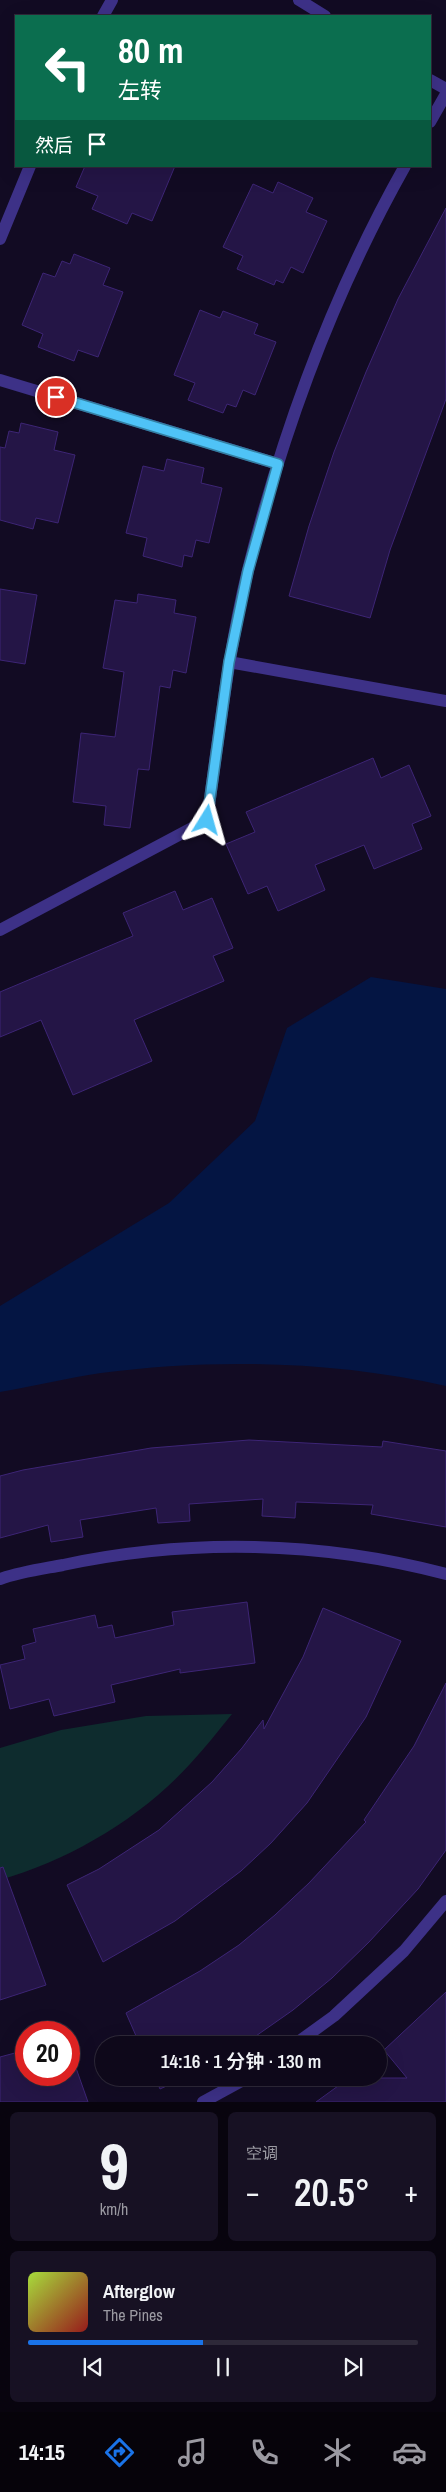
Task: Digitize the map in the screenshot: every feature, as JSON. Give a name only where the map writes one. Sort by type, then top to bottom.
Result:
[{"type":"lane","points":[[103,15],[112,0]]},
{"type":"lane","points":[[299,0],[323,15]]},
{"type":"lane","points":[[431,81],[446,90]]},
{"type":"lane","points":[[431,120],[446,94]]},
{"type":"lane","points":[[0,239],[30,167]]},
{"type":"lane","points":[[0,930],[207,820],[229,662],[248,571],[278,464],[329,323],[384,204],[404,167]]},
{"type":"lane","points":[[0,380],[278,464]]},
{"type":"lane","points":[[229,662],[446,701]]},
{"type":"lane","points":[[0,1579],[106,1556],[204,1546],[304,1548],[402,1562],[446,1574]]},
{"type":"lane","points":[[306,2036],[334,2016],[404,1951],[446,1901]]},
{"type":"lane","points":[[204,2102],[233,2086]]},
{"type":"green space","points":[[232,1714],[196,1758],[171,1784],[127,1819],[78,1849],[52,1861],[0,1880],[0,1748],[61,1730],[146,1716]]},
{"type":"water","points":[[371,977],[446,989],[446,1386],[361,1371],[274,1364],[231,1364],[187,1365],[101,1373],[0,1392],[0,1306],[169,1203],[255,1121],[287,1028]]},
{"type":"building","points":[[85,167],[175,167],[152,221],[132,213],[127,224],[92,209],[98,196],[76,187]]},
{"type":"building","points":[[278,182],[313,198],[306,212],[327,221],[303,273],[291,267],[283,283],[276,280],[274,285],[237,269],[243,256],[223,247],[253,184],[273,193]]},
{"type":"building","points":[[446,208],[446,399],[390,550],[370,618],[289,596],[309,526],[334,452],[366,372],[398,299]]},
{"type":"building","points":[[74,254],[110,268],[103,285],[123,292],[98,357],[78,350],[74,361],[38,347],[43,334],[22,325],[43,273],[55,277],[62,261],[70,264]]},
{"type":"building","points":[[200,310],[220,318],[223,311],[258,324],[254,334],[276,342],[255,395],[243,390],[236,407],[227,404],[223,413],[188,400],[195,383],[174,375]]},
{"type":"building","points":[[21,423],[58,432],[54,450],[75,455],[58,523],[36,518],[33,529],[0,520],[0,447],[5,448],[9,431],[19,433]]},
{"type":"building","points":[[167,459],[204,468],[201,483],[222,488],[209,543],[196,540],[192,557],[184,555],[182,567],[143,556],[147,538],[126,533],[143,466],[164,471]]},
{"type":"building","points":[[0,589],[37,595],[25,664],[0,660]]},
{"type":"building","points":[[138,594],[176,600],[174,613],[196,617],[186,673],[173,670],[170,688],[160,686],[149,770],[138,769],[130,828],[104,825],[106,806],[73,802],[81,733],[115,737],[124,672],[103,668],[115,600],[137,603]]},
{"type":"building","points":[[373,758],[381,778],[409,765],[431,816],[412,824],[422,849],[374,869],[364,845],[315,865],[325,890],[278,911],[267,886],[248,894],[226,844],[255,832],[246,812]]},
{"type":"building","points":[[175,891],[183,910],[212,898],[233,948],[213,956],[224,981],[134,1020],[152,1061],[73,1095],[41,1020],[0,1037],[0,992],[133,936],[123,913]]},
{"type":"building","points":[[249,1440],[382,1447],[383,1441],[446,1451],[446,1527],[371,1514],[373,1505],[296,1502],[295,1518],[262,1516],[263,1499],[189,1504],[190,1521],[158,1523],[156,1508],[80,1520],[83,1537],[51,1542],[48,1525],[0,1538],[0,1476],[23,1470],[151,1448]]},
{"type":"building","points":[[247,1602],[255,1663],[180,1673],[180,1669],[111,1685],[115,1702],[54,1716],[49,1699],[10,1709],[0,1665],[25,1659],[22,1646],[36,1642],[33,1629],[95,1615],[98,1628],[112,1625],[115,1638],[174,1625],[172,1612]]},
{"type":"building","points":[[323,1608],[401,1641],[366,1717],[307,1803],[271,1843],[241,1871],[175,1921],[103,1962],[67,1885],[99,1869],[159,1830],[212,1782],[242,1748],[263,1720],[264,1729],[303,1657]]},
{"type":"building","points":[[446,1683],[446,1850],[418,1889],[369,1942],[332,1978],[293,2010],[256,2036],[136,2036],[126,2013],[200,1971],[239,1945],[275,1915],[309,1883],[366,1822],[364,1820],[414,1746]]},
{"type":"building","points":[[3,1867],[46,1985],[0,2000],[0,1868]]},
{"type":"building","points":[[446,1992],[446,2102],[316,2102],[338,2086],[387,2086],[387,2078],[407,2078],[387,2054],[387,2047]]},
{"type":"building","points":[[15,2053],[15,2086],[80,2086],[80,2079],[88,2102],[0,2102],[0,2057]]},
{"type":"route","points":[[56,397],[278,464],[248,571],[229,662],[207,820]]}]
